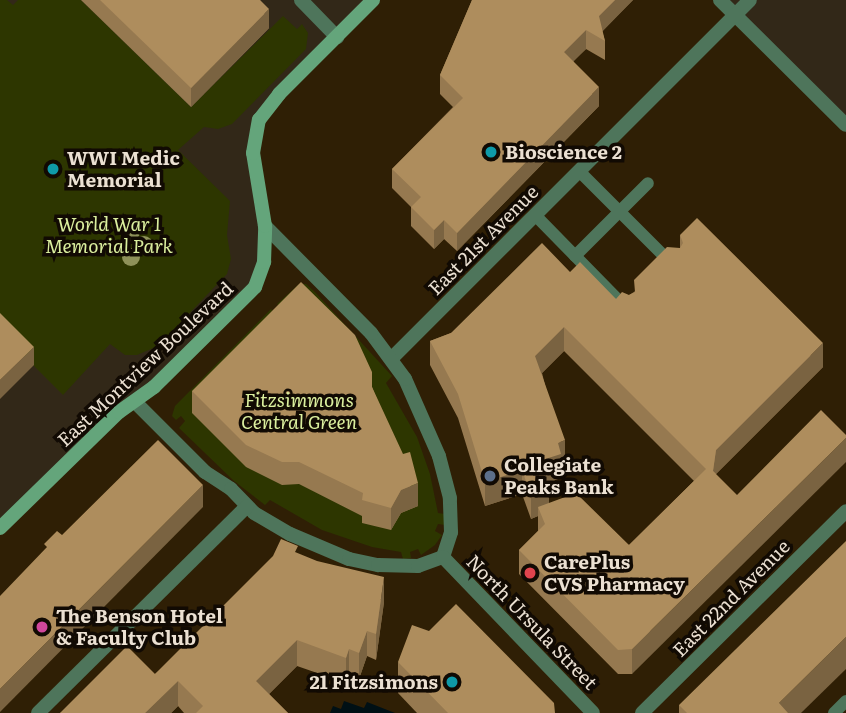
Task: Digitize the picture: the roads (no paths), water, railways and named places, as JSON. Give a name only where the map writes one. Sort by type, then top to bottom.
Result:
[{"type":"street","points":[[300,0],[337,37]]},
{"type":"street","name":"East Montview Boulevard","points":[[0,528],[255,287],[264,262],[265,226],[253,153],[257,125],[279,94],[373,0]]},
{"type":"street","points":[[720,0],[846,125]]},
{"type":"street","name":"East 21st Avenue","points":[[393,358],[750,0]]},
{"type":"street","name":"North Ursula Street","points":[[265,226],[393,358],[429,432],[450,498],[451,532],[443,557]]},
{"type":"street","name":"North Ursula Street","points":[[135,402],[205,472],[231,489],[247,506],[272,524],[349,559],[378,565],[418,566],[443,557]]},
{"type":"street","points":[[38,713],[247,506]]},
{"type":"street","name":"East 22nd Avenue","points":[[642,713],[846,511]]},
{"type":"street","name":"North Ursula Street","points":[[443,557],[593,713]]},
{"type":"lane","points":[[579,171],[674,265]]},
{"type":"lane","points":[[575,256],[648,183]]},
{"type":"lane","points":[[535,215],[628,310]]},
{"type":"lane","points":[[834,713],[846,701]]},
{"type":"place","name":"Bioscience 2","points":[[491,152]]},
{"type":"place","name":"WWI Medic Memorial","points":[[53,169]]},
{"type":"place","name":"Collegiate Peaks Bank","points":[[490,476]]},
{"type":"place","name":"CarePlus CVS Pharmacy","points":[[530,573]]},
{"type":"place","name":"The Benson Hotel & Faculty Club","points":[[42,627]]},
{"type":"place","name":"21 Fitzsimons","points":[[452,682]]},
{"type":"park label","name":"World War 1 Memorial Park","points":[[109,235]]},
{"type":"park label","name":"Fitzsimmons Central Green","points":[[299,411]]}]
